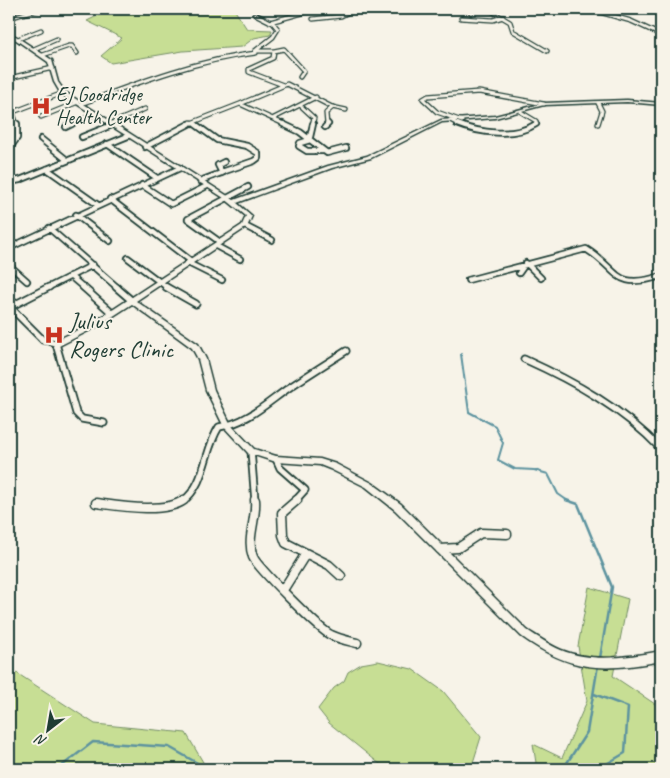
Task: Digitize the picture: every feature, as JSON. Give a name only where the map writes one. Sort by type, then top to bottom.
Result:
[{"type":"street","points":[[9,18],[39,9]]},
{"type":"street","points":[[270,22],[317,9]]},
{"type":"street","points":[[314,19],[341,16],[354,9]]},
{"type":"street","points":[[425,11],[444,9]]},
{"type":"street","points":[[488,9],[510,22],[513,31],[547,51]]},
{"type":"street","points":[[589,9],[631,21],[661,35]]},
{"type":"street","points":[[41,116],[150,78],[238,55],[256,53],[255,51],[278,31],[276,26],[255,14]]},
{"type":"street","points":[[461,18],[493,20],[502,17]]},
{"type":"street","points":[[9,40],[42,30]]},
{"type":"street","points":[[9,33],[50,61],[56,82],[63,93],[146,148],[226,197],[249,216],[245,226],[218,244],[112,313],[56,344],[43,340],[9,307],[92,265]]},
{"type":"street","points":[[34,49],[57,39]]},
{"type":"street","points":[[43,56],[69,46],[72,46],[77,53]]},
{"type":"street","points":[[255,51],[286,50],[304,71],[300,77]]},
{"type":"street","points":[[274,51],[273,58],[248,71],[283,85]]},
{"type":"street","points":[[9,78],[53,68]]},
{"type":"street","points":[[146,148],[173,130],[283,85],[291,84],[338,110],[346,110]]},
{"type":"street","points":[[462,120],[437,112],[422,99],[428,96],[479,92],[544,104],[627,101],[661,104]]},
{"type":"street","points":[[13,112],[63,93]]},
{"type":"street","points":[[274,118],[316,97]]},
{"type":"street","points":[[9,101],[19,132],[14,144],[9,149]]},
{"type":"street","points":[[598,103],[602,111],[598,124]]},
{"type":"street","points":[[240,104],[274,118],[310,139],[324,151]]},
{"type":"street","points":[[232,202],[330,168],[369,157],[428,126],[450,120],[495,118],[544,104]]},
{"type":"street","points":[[301,106],[314,118],[310,139]]},
{"type":"street","points":[[325,127],[328,124],[326,113],[333,107]]},
{"type":"street","points":[[82,137],[144,109]]},
{"type":"street","points":[[450,120],[462,126],[493,132],[522,131],[536,125],[536,121],[520,112]]},
{"type":"street","points":[[66,127],[95,114]]},
{"type":"street","points":[[191,122],[206,130],[215,140],[244,144],[258,153],[258,158],[254,161],[200,181]]},
{"type":"street","points":[[9,182],[20,180],[128,136]]},
{"type":"street","points":[[40,139],[67,160]]},
{"type":"street","points":[[310,139],[300,143],[299,146],[307,151],[331,153],[346,148]]},
{"type":"street","points":[[107,144],[157,178]]},
{"type":"street","points":[[222,172],[218,165],[224,162]]},
{"type":"street","points":[[9,248],[110,199],[180,168]]},
{"type":"street","points":[[47,169],[98,206]]},
{"type":"street","points":[[222,172],[228,171]]},
{"type":"street","points":[[142,185],[171,204],[207,186]]},
{"type":"street","points":[[240,259],[218,244],[188,219],[226,197],[248,187]]},
{"type":"street","points":[[110,199],[190,262],[222,280]]},
{"type":"street","points":[[76,215],[110,241]]},
{"type":"street","points":[[245,226],[272,240]]},
{"type":"street","points":[[49,228],[131,300],[195,346],[202,359],[210,390],[228,427],[251,451],[276,459],[320,462],[333,466],[369,485],[398,507],[524,633],[542,646],[591,664],[616,664],[661,656]]},
{"type":"street","points":[[468,280],[526,263],[586,249],[614,276],[624,282],[641,282],[661,276]]},
{"type":"street","points":[[128,258],[158,283],[196,304]]},
{"type":"street","points":[[519,273],[526,263]]},
{"type":"street","points":[[526,263],[541,278]]},
{"type":"street","points":[[9,265],[27,280]]},
{"type":"street","points":[[70,276],[112,313]]},
{"type":"street","points":[[56,344],[76,413],[82,419],[104,423]]},
{"type":"street","points":[[96,503],[164,508],[181,504],[188,498],[199,481],[220,427],[228,427],[258,412],[295,383],[346,351]]},
{"type":"street","points":[[524,359],[571,380],[626,415],[661,449]]},
{"type":"street","points":[[251,451],[256,509],[251,537],[252,552],[260,567],[330,635],[357,643]]},
{"type":"street","points":[[276,459],[280,468],[305,490],[282,513],[283,535],[286,543],[305,555],[329,565],[341,576]]},
{"type":"street","points":[[440,549],[458,548],[481,533],[507,534]]},
{"type":"street","points":[[283,590],[305,555]]},
{"type":"green space","points":[[111,9],[234,9],[247,29],[272,30],[270,35],[254,38],[242,47],[183,51],[111,63],[101,56],[122,38],[87,21]]},
{"type":"green space","points":[[589,587],[628,599],[613,676],[661,708],[661,766],[656,769],[537,769],[533,744],[562,758],[587,701],[578,646]]},
{"type":"green space","points":[[378,661],[412,669],[443,691],[481,737],[471,769],[386,769],[329,723],[318,709],[334,688],[344,681],[348,672],[361,664]]},
{"type":"green space","points":[[9,668],[95,724],[186,733],[207,769],[9,769]]},
{"type":"waterway","points":[[461,354],[469,412],[495,426],[503,443],[498,460],[515,469],[534,470],[548,474],[558,494],[567,500]]},
{"type":"waterway","points":[[567,500],[578,504],[612,587],[600,658]]},
{"type":"waterway","points":[[563,769],[587,732],[598,665]]},
{"type":"waterway","points":[[594,694],[628,707],[625,753],[603,766],[604,769]]},
{"type":"waterway","points":[[58,769],[93,742],[169,747],[208,769]]},
{"type":"place","name":"EJ Goodridge Health Center","points":[[41,106]]},
{"type":"place","name":"Julius Rogers Clinic","points":[[54,335]]}]
